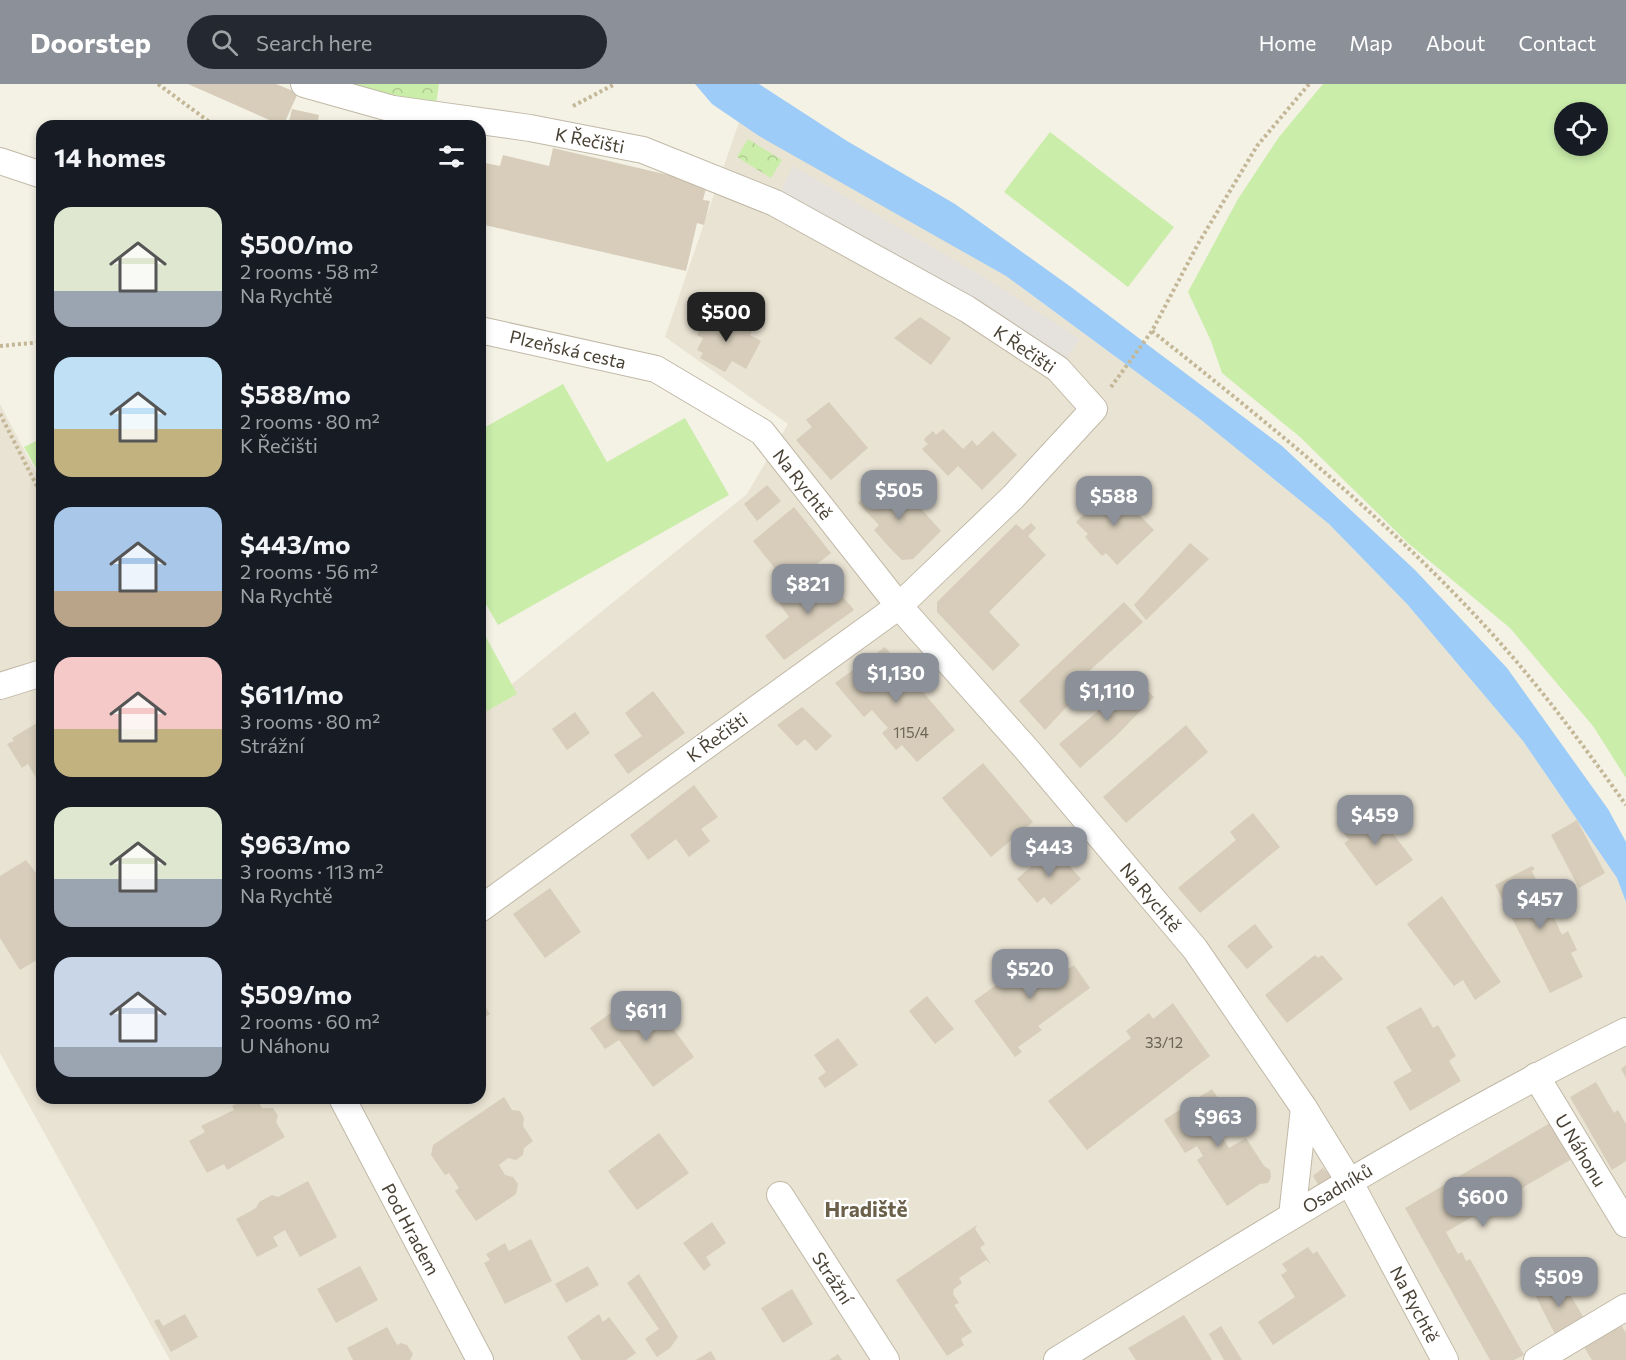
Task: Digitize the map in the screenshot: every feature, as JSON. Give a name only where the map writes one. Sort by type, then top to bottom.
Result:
[{"type":"street","name":"K Řečišti","points":[[304,84],[393,109],[468,120]]},
{"type":"street","name":"K Řečišti","points":[[486,123],[643,150],[775,203],[967,309],[1058,369],[1094,409],[1013,497],[899,606],[486,905]]},
{"type":"street","points":[[0,161],[36,173]]},
{"type":"street","name":"Plzeňská cesta","points":[[486,331],[656,369]]},
{"type":"street","name":"Na Rychtě","points":[[656,369],[762,432],[899,606],[1028,751],[1188,941],[1304,1108],[1349,1181],[1445,1360]]},
{"type":"street","points":[[0,686],[36,675]]},
{"type":"street","name":"Osadníků","points":[[1057,1360],[1349,1181],[1536,1076],[1626,1031]]},
{"type":"street","name":"U Náhonu","points":[[1536,1076],[1626,1224]]},
{"type":"street","name":"Pod Hradem","points":[[345,1104],[480,1360]]},
{"type":"street","points":[[1292,1216],[1304,1108]]},
{"type":"street","name":"Strážní","points":[[780,1195],[886,1360]]},
{"type":"street","points":[[1536,1360],[1626,1307]]},
{"type":"path","points":[[158,84],[207,120]]},
{"type":"path","points":[[1127,365],[1152,331],[1198,244],[1257,146],[1309,84]]},
{"type":"path","points":[[1152,331],[1334,479],[1427,566],[1515,660],[1579,739],[1626,806]]},
{"type":"path","points":[[0,346],[36,343]]},
{"type":"path","points":[[0,414],[36,484]]},
{"type":"shaded area","points":[[739,122],[1006,276],[1200,419],[1329,524],[1407,604],[1523,741],[1617,878],[1626,902],[1626,1360],[170,1360],[0,1053],[0,404],[36,473],[36,1104],[486,1104],[486,705],[747,494],[788,424],[665,337]]},
{"type":"shaded area","points":[[793,166],[987,279],[1080,339],[1058,369],[775,203]]},
{"type":"green space","points":[[338,84],[439,84],[436,104],[338,87]]},
{"type":"green space","points":[[1323,84],[1626,84],[1626,778],[1593,726],[1510,628],[1408,543],[1300,437],[1222,373],[1211,341],[1188,292],[1238,199],[1279,137]]},
{"type":"green space","points":[[1050,132],[1174,227],[1128,287],[1004,192]]},
{"type":"green space","points":[[748,139],[782,160],[771,178],[737,157]]},
{"type":"green space","points":[[563,384],[607,462],[685,418],[729,495],[498,625],[486,604],[486,427]]},
{"type":"green space","points":[[36,441],[36,468],[24,447]]},
{"type":"green space","points":[[486,637],[517,694],[486,712]]},
{"type":"water","points":[[695,84],[759,84],[847,141],[955,204],[1071,287],[1282,446],[1415,570],[1507,668],[1608,809],[1626,842],[1626,902],[1617,878],[1523,741],[1407,604],[1329,524],[1200,419],[1006,276],[759,136],[712,104]]},
{"type":"building","points":[[188,84],[276,84],[298,93],[286,120],[269,120]]},
{"type":"building","points":[[292,109],[319,115],[318,120],[289,120]]},
{"type":"building","points":[[553,148],[707,184],[703,200],[710,201],[704,225],[697,223],[686,271],[486,225],[486,163],[500,166],[503,155],[549,166]]},
{"type":"building","points":[[709,312],[740,330],[745,322],[754,326],[750,335],[761,341],[746,369],[732,361],[725,372],[700,358],[703,353],[697,350],[703,338],[697,335]]},
{"type":"building","points":[[920,317],[951,338],[931,365],[894,338]]},
{"type":"building","points":[[829,402],[868,448],[831,480],[796,440],[812,427],[806,420]]},
{"type":"building","points":[[943,429],[963,449],[972,440],[977,446],[993,431],[1017,455],[982,490],[958,466],[948,476],[922,449],[928,444],[924,440],[926,437],[933,431],[936,435]]},
{"type":"building","points":[[884,478],[905,499],[909,495],[941,531],[913,559],[902,560],[890,548],[874,530],[879,525],[858,503]]},
{"type":"building","points":[[767,485],[781,501],[757,521],[744,504]]},
{"type":"building","points":[[1112,487],[1154,530],[1117,565],[1106,553],[1102,556],[1085,537],[1088,534],[1076,522]]},
{"type":"building","points":[[794,507],[831,553],[789,586],[753,541]]},
{"type":"building","points":[[1031,523],[1036,528],[1028,536],[1046,555],[989,612],[1020,645],[993,671],[937,612],[937,602],[1016,524],[1023,530]]},
{"type":"building","points":[[1190,543],[1209,559],[1146,620],[1134,605]]},
{"type":"building","points":[[822,572],[854,610],[784,660],[765,636],[789,617],[779,603]]},
{"type":"building","points":[[1124,602],[1143,622],[1065,693],[1072,701],[1045,730],[1019,701]]},
{"type":"building","points":[[885,647],[955,730],[917,762],[902,745],[896,750],[882,733],[888,728],[872,710],[864,717],[835,683]]},
{"type":"building","points":[[1132,675],[1154,697],[1116,736],[1080,768],[1059,744],[1096,713]]},
{"type":"building","points":[[653,691],[685,733],[628,774],[614,755],[642,736],[625,713]]},
{"type":"building","points":[[802,707],[832,736],[816,751],[805,739],[797,746],[777,725]]},
{"type":"building","points":[[575,712],[590,733],[567,750],[552,729]]},
{"type":"building","points":[[36,724],[36,778],[28,764],[22,768],[7,744],[14,741],[12,738]]},
{"type":"building","points":[[1186,725],[1208,752],[1126,823],[1103,797]]},
{"type":"building","points":[[983,763],[1033,822],[991,857],[942,798]]},
{"type":"building","points":[[694,785],[718,817],[701,829],[710,841],[689,857],[676,839],[648,860],[630,835]]},
{"type":"building","points":[[1372,806],[1413,860],[1376,886],[1344,843],[1349,840],[1341,829]]},
{"type":"building","points":[[1253,813],[1280,847],[1200,913],[1178,888],[1236,840],[1230,832]]},
{"type":"building","points":[[1577,820],[1605,873],[1579,888],[1551,835]]},
{"type":"building","points":[[1053,847],[1081,879],[1051,905],[1044,897],[1037,903],[1017,879]]},
{"type":"building","points":[[26,860],[36,873],[36,961],[20,970],[0,938],[0,876]]},
{"type":"building","points":[[1532,866],[1535,869],[1532,871],[1562,935],[1568,931],[1577,950],[1571,953],[1583,977],[1550,993],[1495,885]]},
{"type":"building","points":[[550,888],[581,932],[545,958],[513,914]]},
{"type":"building","points":[[1442,896],[1501,982],[1475,1000],[1463,980],[1454,986],[1407,924]]},
{"type":"building","points":[[1255,924],[1273,947],[1247,969],[1227,946]]},
{"type":"building","points":[[1044,951],[1061,974],[1074,965],[1090,988],[1038,1026],[1042,1030],[1018,1047],[1022,1052],[1015,1057],[974,1001]]},
{"type":"building","points":[[1315,955],[1318,958],[1322,955],[1343,979],[1287,1023],[1265,995]]},
{"type":"building","points":[[927,996],[954,1029],[935,1044],[909,1011]]},
{"type":"building","points":[[1173,1003],[1210,1056],[1087,1150],[1048,1101],[1131,1038],[1126,1031],[1149,1013],[1153,1019]]},
{"type":"building","points":[[656,1005],[694,1057],[653,1087],[619,1040],[605,1049],[590,1028],[619,1007],[630,1023]]},
{"type":"building","points":[[1421,1007],[1433,1028],[1438,1025],[1456,1056],[1449,1061],[1461,1081],[1410,1111],[1393,1082],[1412,1071],[1386,1027]]},
{"type":"building","points":[[838,1038],[858,1065],[825,1088],[818,1078],[826,1072],[814,1055]]},
{"type":"building","points":[[1626,1065],[1626,1078],[1621,1069]]},
{"type":"building","points":[[1596,1082],[1614,1113],[1618,1110],[1626,1124],[1626,1161],[1612,1170],[1570,1097]]},
{"type":"building","points":[[1212,1089],[1234,1122],[1219,1132],[1229,1148],[1246,1138],[1264,1166],[1270,1170],[1271,1177],[1268,1183],[1260,1184],[1227,1206],[1197,1160],[1203,1156],[1197,1146],[1185,1153],[1164,1120]]},
{"type":"building","points":[[504,1097],[512,1110],[520,1111],[524,1118],[523,1126],[533,1141],[524,1148],[523,1155],[516,1160],[508,1158],[499,1165],[505,1175],[513,1177],[518,1184],[516,1194],[476,1221],[455,1191],[459,1188],[449,1173],[445,1175],[431,1155],[433,1145]]},
{"type":"building","points":[[260,1104],[262,1108],[273,1108],[278,1116],[276,1122],[285,1137],[227,1170],[224,1164],[207,1173],[189,1141],[205,1132],[201,1126],[234,1110],[232,1106]]},
{"type":"building","points":[[1550,1123],[1572,1159],[1446,1232],[1458,1254],[1462,1252],[1466,1261],[1470,1259],[1524,1355],[1514,1360],[1490,1360],[1405,1208]]},
{"type":"building","points":[[659,1133],[689,1173],[637,1210],[608,1171]]},
{"type":"building","points":[[1323,1168],[1332,1178],[1319,1186],[1313,1176]]},
{"type":"building","points":[[308,1181],[337,1237],[300,1257],[285,1230],[273,1237],[278,1246],[257,1257],[236,1219],[256,1208],[259,1202],[272,1195],[278,1197]]},
{"type":"building","points":[[712,1222],[726,1243],[706,1257],[711,1265],[704,1271],[683,1243]]},
{"type":"building","points":[[977,1225],[975,1229],[985,1244],[980,1248],[991,1264],[986,1260],[959,1278],[962,1283],[954,1289],[953,1294],[959,1303],[954,1305],[972,1332],[961,1339],[964,1345],[947,1356],[896,1280]]},
{"type":"building","points":[[531,1239],[552,1281],[505,1304],[484,1263],[490,1260],[486,1254],[505,1243],[509,1251]]},
{"type":"building","points":[[1308,1247],[1313,1254],[1317,1251],[1346,1296],[1273,1345],[1258,1322],[1295,1297],[1281,1275],[1287,1271],[1282,1264]]},
{"type":"building","points":[[360,1266],[378,1300],[336,1323],[317,1289]]},
{"type":"building","points":[[588,1266],[599,1285],[566,1303],[555,1284]]},
{"type":"building","points":[[639,1274],[678,1337],[670,1348],[657,1357],[645,1339],[659,1329],[627,1283]]},
{"type":"building","points":[[1561,1279],[1585,1320],[1556,1336],[1535,1295]]},
{"type":"building","points":[[792,1289],[813,1324],[783,1343],[761,1308]]},
{"type":"building","points":[[185,1314],[198,1337],[171,1352],[154,1321],[159,1319],[163,1326]]},
{"type":"building","points":[[599,1314],[603,1322],[609,1317],[636,1353],[626,1360],[581,1360],[567,1337]]},
{"type":"building","points":[[1184,1315],[1212,1360],[1136,1360],[1128,1348]]},
{"type":"building","points":[[1621,1325],[1626,1333],[1626,1360],[1592,1360],[1584,1347]]},
{"type":"building","points":[[1221,1326],[1242,1360],[1224,1360],[1209,1334]]},
{"type":"building","points":[[387,1327],[397,1345],[401,1343],[407,1345],[413,1354],[410,1360],[353,1360],[347,1348]]},
{"type":"building","points":[[711,1351],[716,1360],[696,1360]]},
{"type":"building","points":[[838,1354],[842,1360],[829,1360]]},
{"type":"district","name":"Hradiště","points":[[866,1208]]}]
